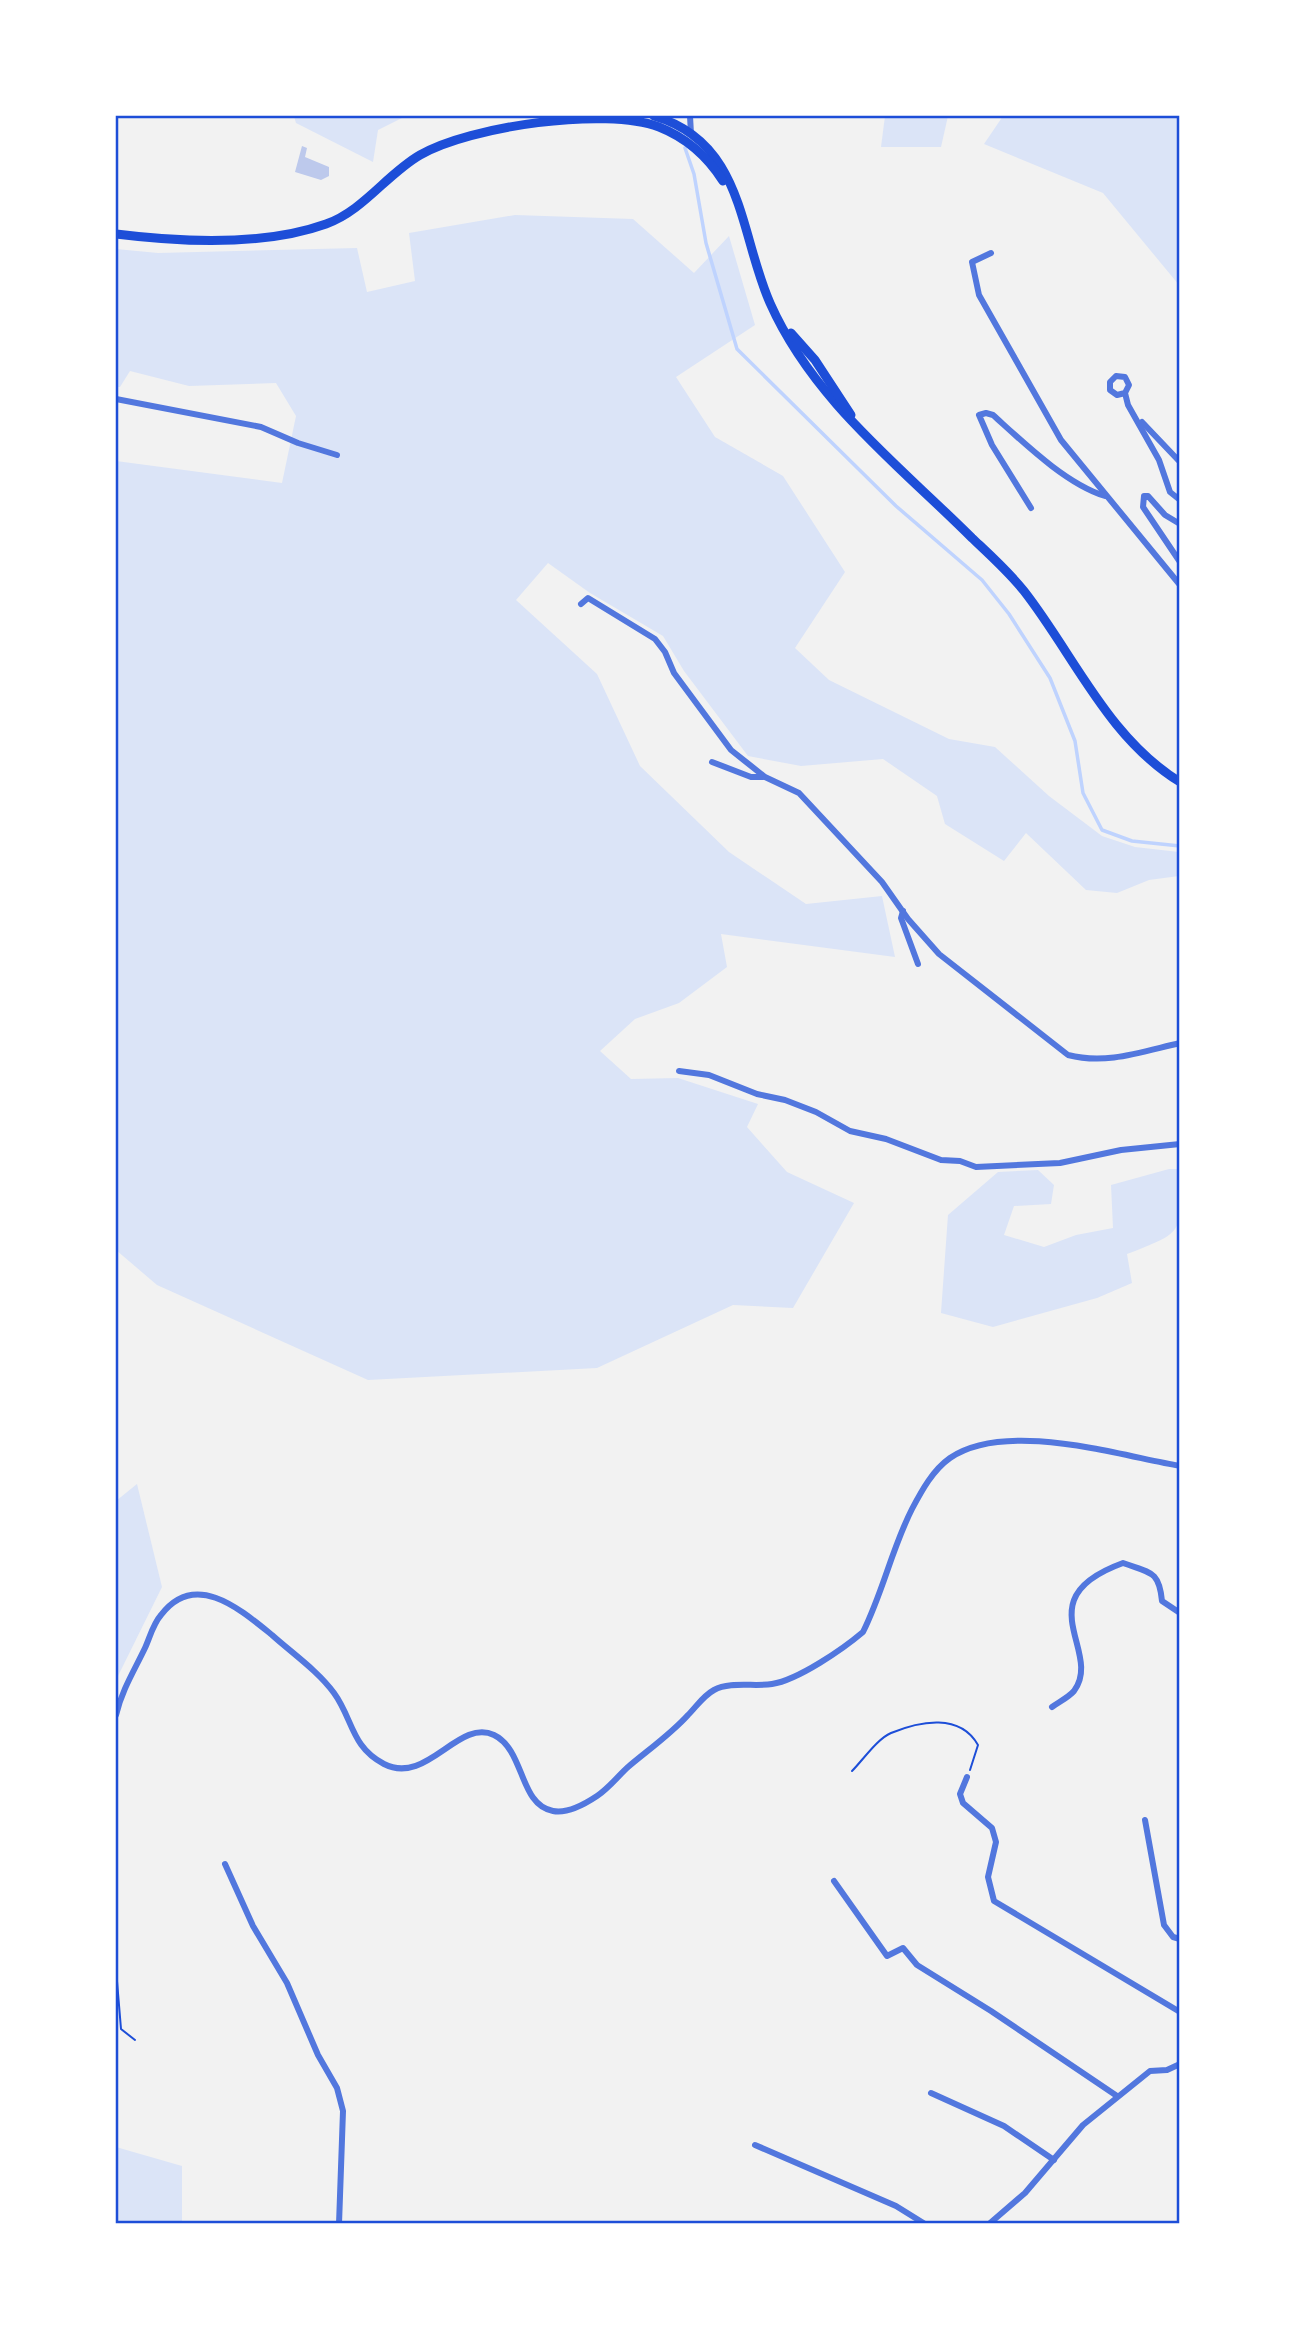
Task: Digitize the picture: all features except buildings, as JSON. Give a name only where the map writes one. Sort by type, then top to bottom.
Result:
[{"type":"main road","points":[[584,119],[594,116]]},
{"type":"main road","points":[[653,116],[672,119],[711,151],[730,181],[769,300],[779,320],[820,366],[854,423],[1011,576],[1128,738],[1180,782]]},
{"type":"main road","points":[[116,234],[153,239],[244,238],[301,232],[330,223],[421,154],[444,144],[526,124],[584,119],[636,121],[658,127],[684,140],[706,157],[740,207]]},
{"type":"street","points":[[690,116],[691,134]]},
{"type":"street","points":[[992,253],[972,262],[979,295],[1061,440],[1180,585]]},
{"type":"street","points":[[1125,393],[1128,405],[1159,460],[1170,492],[1180,500]]},
{"type":"street","points":[[116,399],[261,427],[298,443],[337,455]]},
{"type":"street","points":[[1031,508],[992,445],[979,415],[993,415],[1038,456],[1092,492],[1107,496]]},
{"type":"street","points":[[1138,419],[1151,429],[1180,462]]},
{"type":"street","points":[[1180,524],[1165,515],[1148,496],[1144,496],[1143,507],[1180,562]]},
{"type":"street","points":[[581,604],[587,598],[655,639],[665,652],[674,674],[731,750],[765,777],[799,793],[882,882],[939,954],[1068,1055],[1089,1060],[1112,1059],[1180,1043]]},
{"type":"street","points":[[712,762],[751,777],[765,777]]},
{"type":"street","points":[[903,911],[901,918],[918,964]]},
{"type":"street","points":[[679,1071],[709,1075],[816,1112],[850,1132],[886,1139],[941,1160],[960,1161],[976,1167],[1060,1163],[1121,1150],[1180,1144]]},
{"type":"street","points":[[116,1715],[123,1688],[159,1617],[172,1602],[191,1593],[214,1596],[237,1606],[320,1679],[334,1694],[349,1730],[368,1753],[386,1766],[410,1770],[477,1732],[493,1734],[509,1744],[524,1784],[541,1805],[552,1811],[570,1810],[599,1795],[687,1716],[705,1695],[718,1688],[775,1684],[849,1644],[863,1632],[912,1509],[935,1470],[953,1457],[987,1444],[1030,1440],[1180,1466]]},
{"type":"street","points":[[1052,1707],[1073,1692],[1078,1683],[1080,1662],[1070,1613],[1072,1603],[1096,1573],[1123,1563],[1156,1575],[1160,1581],[1162,1601],[1180,1613]]},
{"type":"street","points":[[967,1777],[960,1794],[963,1803],[992,1828],[996,1842],[988,1877],[994,1901],[1180,2012]]},
{"type":"street","points":[[1144,1820],[1164,1925],[1173,1937],[1180,1938]]},
{"type":"street","points":[[225,1864],[253,1926],[288,1983],[318,2055],[337,2088],[343,2112],[339,2224]]},
{"type":"street","points":[[834,1881],[887,1956],[903,1948],[917,1965],[992,2011],[1117,2096]]},
{"type":"street","points":[[989,2224],[1025,2193],[1083,2125],[1117,2096],[1150,2071],[1167,2070],[1180,2064]]},
{"type":"street","points":[[931,2093],[1004,2126],[1054,2160]]},
{"type":"street","points":[[755,2145],[895,2206],[925,2224]]},
{"type":"path","points":[[852,1771],[889,1733],[941,1721],[956,1724],[972,1735],[978,1745],[967,1777]]},
{"type":"path","points":[[116,1969],[121,2029],[135,2040]]},
{"type":"shaded area","points":[[294,116],[406,116],[378,130],[373,162],[296,123]]},
{"type":"shaded area","points":[[885,116],[948,116],[941,147],[881,147]]},
{"type":"shaded area","points":[[1003,116],[1179,116],[1179,285],[1103,193],[984,144]]},
{"type":"shaded area","points":[[515,215],[633,219],[694,273],[729,236],[755,325],[676,377],[715,437],[783,476],[845,572],[795,648],[829,680],[949,739],[995,747],[1049,796],[1102,836],[1135,847],[1179,852],[1179,876],[1149,880],[1117,893],[1086,890],[1026,833],[1004,861],[945,824],[937,796],[883,759],[801,766],[748,756],[684,671],[663,636],[590,593],[548,563],[516,600],[597,674],[640,766],[729,852],[806,904],[882,896],[895,957],[721,934],[727,967],[679,1003],[635,1019],[600,1051],[631,1079],[678,1078],[758,1104],[747,1127],[787,1172],[854,1203],[793,1308],[733,1305],[597,1368],[368,1380],[157,1285],[116,1250],[116,461],[282,483],[296,416],[276,383],[189,386],[130,371],[120,387],[116,387],[116,249],[158,253],[357,248],[367,292],[415,281],[409,233]]},
{"type":"shaded area","points":[[1169,1169],[1179,1169],[1179,1218],[1171,1234],[1127,1254],[1132,1283],[1097,1298],[993,1327],[941,1313],[948,1215],[998,1172],[1038,1170],[1054,1185],[1051,1204],[1014,1206],[1004,1235],[1044,1247],[1076,1235],[1113,1228],[1111,1185]]},
{"type":"shaded area","points":[[137,1484],[162,1587],[116,1680],[116,1501]]},
{"type":"shaded area","points":[[116,2147],[182,2166],[182,2223],[116,2223]]},
{"type":"waterway","points":[[685,148],[694,174],[706,243],[737,349],[896,506],[982,580],[1009,614],[1050,678],[1075,741],[1083,793],[1102,830],[1132,841],[1180,846]]}]
